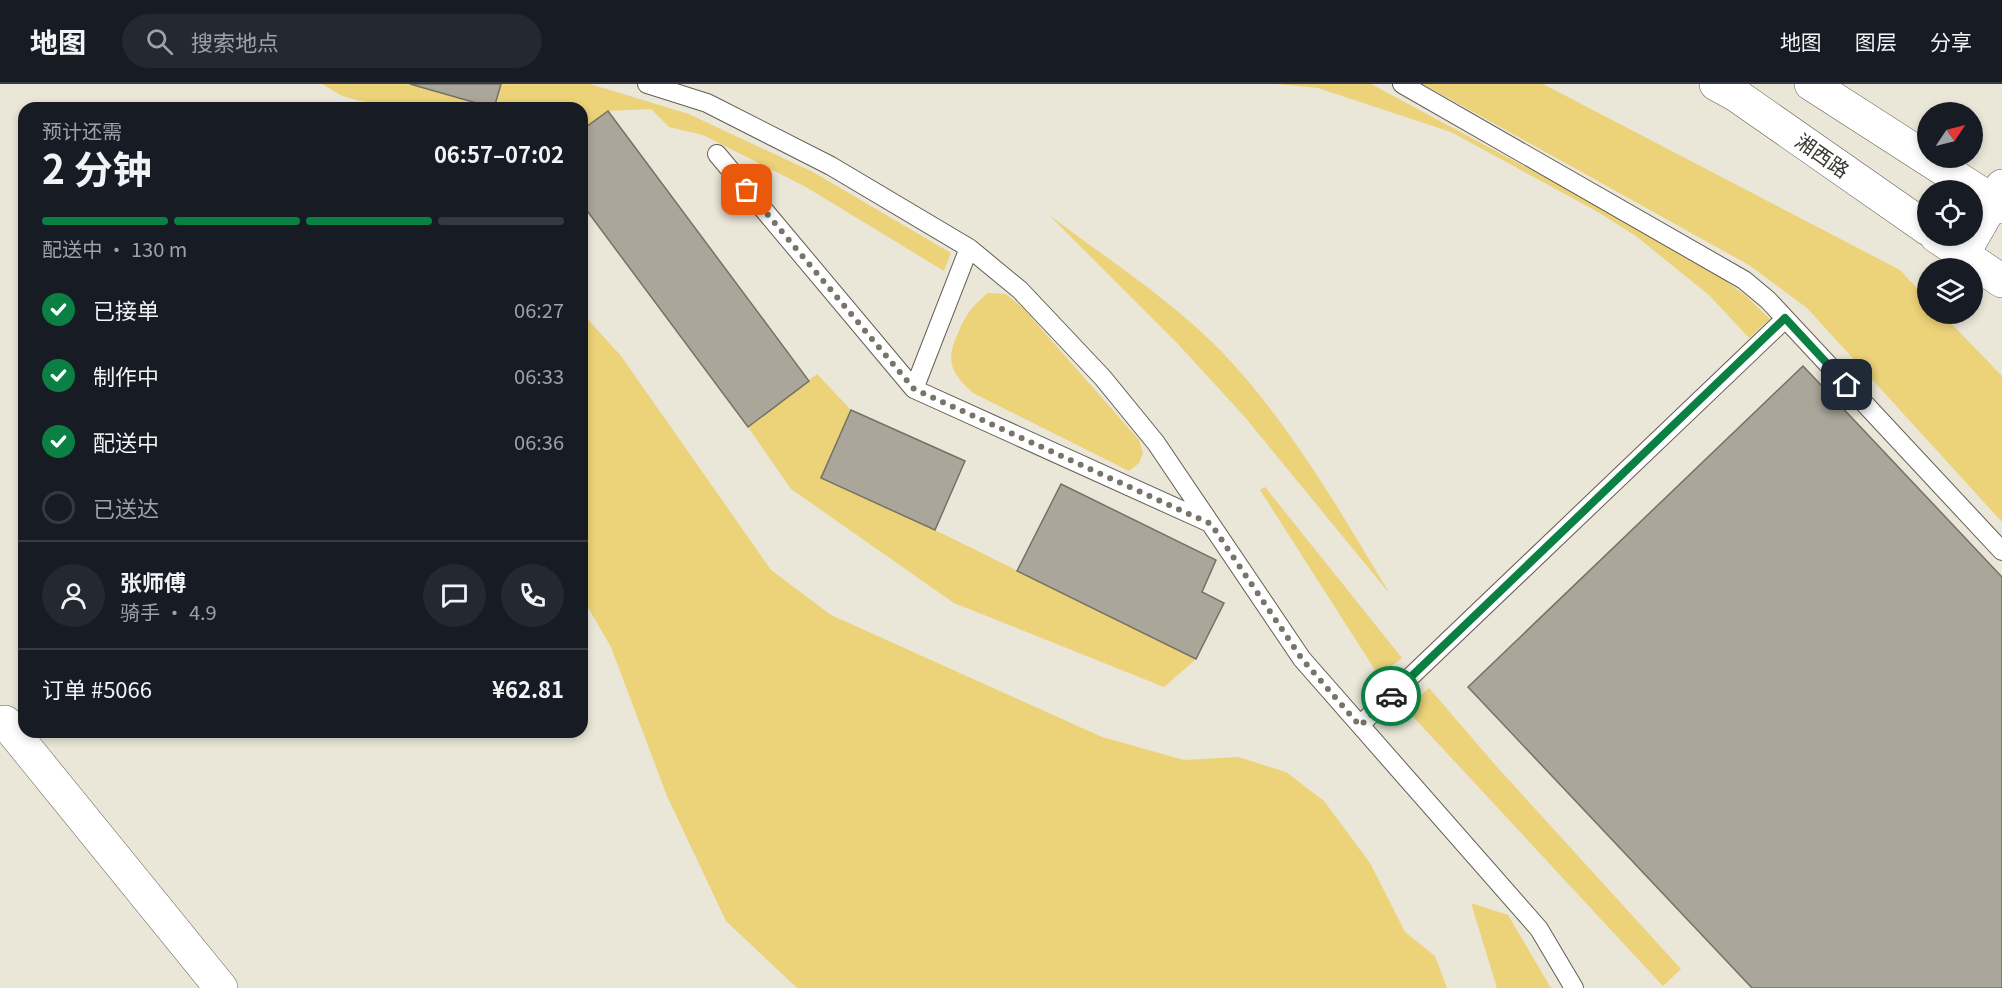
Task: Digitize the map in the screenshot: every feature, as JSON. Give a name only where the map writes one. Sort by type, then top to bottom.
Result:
[{"type":"street","name":"湘西路","points":[[1716,84],[1736,95],[1917,221]]},
{"type":"street","points":[[1811,84],[1999,198],[1963,254]]},
{"type":"street","points":[[1951,246],[2002,281]]},
{"type":"street","points":[[4,722],[221,988]]},
{"type":"lane","points":[[647,84],[707,103],[831,166],[969,248],[1020,291],[1103,378],[1156,443],[1302,659],[1539,929],[1574,988]]},
{"type":"lane","points":[[1401,84],[1744,279],[1785,318],[2002,551]]},
{"type":"lane","points":[[717,154],[914,389],[1211,524]]},
{"type":"lane","points":[[914,389],[969,248]]},
{"type":"lane","points":[[1360,726],[1785,318]]},
{"type":"shaded area","points":[[322,84],[590,84],[689,114],[813,172],[951,253],[944,271],[806,187],[703,135],[669,127],[651,109],[608,111],[588,126],[588,102],[365,102],[342,96]]},
{"type":"shaded area","points":[[1277,84],[1371,84],[1637,227],[1719,276],[1745,295],[1770,319],[1749,338],[1710,296],[1636,236],[1598,212],[1451,132],[1318,88]]},
{"type":"shaded area","points":[[1423,84],[1543,84],[1900,270],[1917,288],[1917,324],[1952,324],[2002,376],[2002,522],[1807,308],[1749,265]]},
{"type":"shaded area","points":[[1049,215],[1181,314],[1221,351],[1291,437],[1390,594],[1244,416],[1178,344]]},
{"type":"shaded area","points":[[988,293],[1006,294],[1023,308],[1139,440],[1143,453],[1139,463],[1129,471],[973,393],[960,379],[952,366],[954,343],[970,311]]},
{"type":"shaded area","points":[[588,320],[621,356],[771,570],[831,615],[1102,737],[1184,760],[1238,757],[1286,772],[1324,801],[1370,863],[1405,932],[1435,956],[1447,988],[797,988],[726,921],[667,796],[611,647],[588,607]]},
{"type":"shaded area","points":[[817,374],[851,410],[821,478],[935,530],[1196,659],[1164,687],[954,603],[791,489],[748,427]]},
{"type":"shaded area","points":[[1265,487],[1402,658],[1379,676],[1260,490]]},
{"type":"shaded area","points":[[1429,688],[1497,767],[1681,969],[1663,986],[1406,709]]},
{"type":"shaded area","points":[[1471,903],[1508,915],[1551,988],[1497,988]]},
{"type":"building","points":[[410,84],[501,84],[496,102],[473,102]]},
{"type":"building","points":[[608,111],[809,381],[748,427],[588,212],[588,126]]},
{"type":"building","points":[[1803,366],[2002,577],[2002,988],[1752,988],[1468,687]]},
{"type":"building","points":[[851,410],[965,461],[935,530],[821,478]]},
{"type":"building","points":[[1061,484],[1216,560],[1202,592],[1224,603],[1196,659],[1017,571]]},
{"type":"way so far","points":[[747,190],[914,389],[1211,524],[1302,659],[1360,726],[1391,696]]},
{"type":"route","points":[[1391,696],[1785,318],[1847,385]]}]
